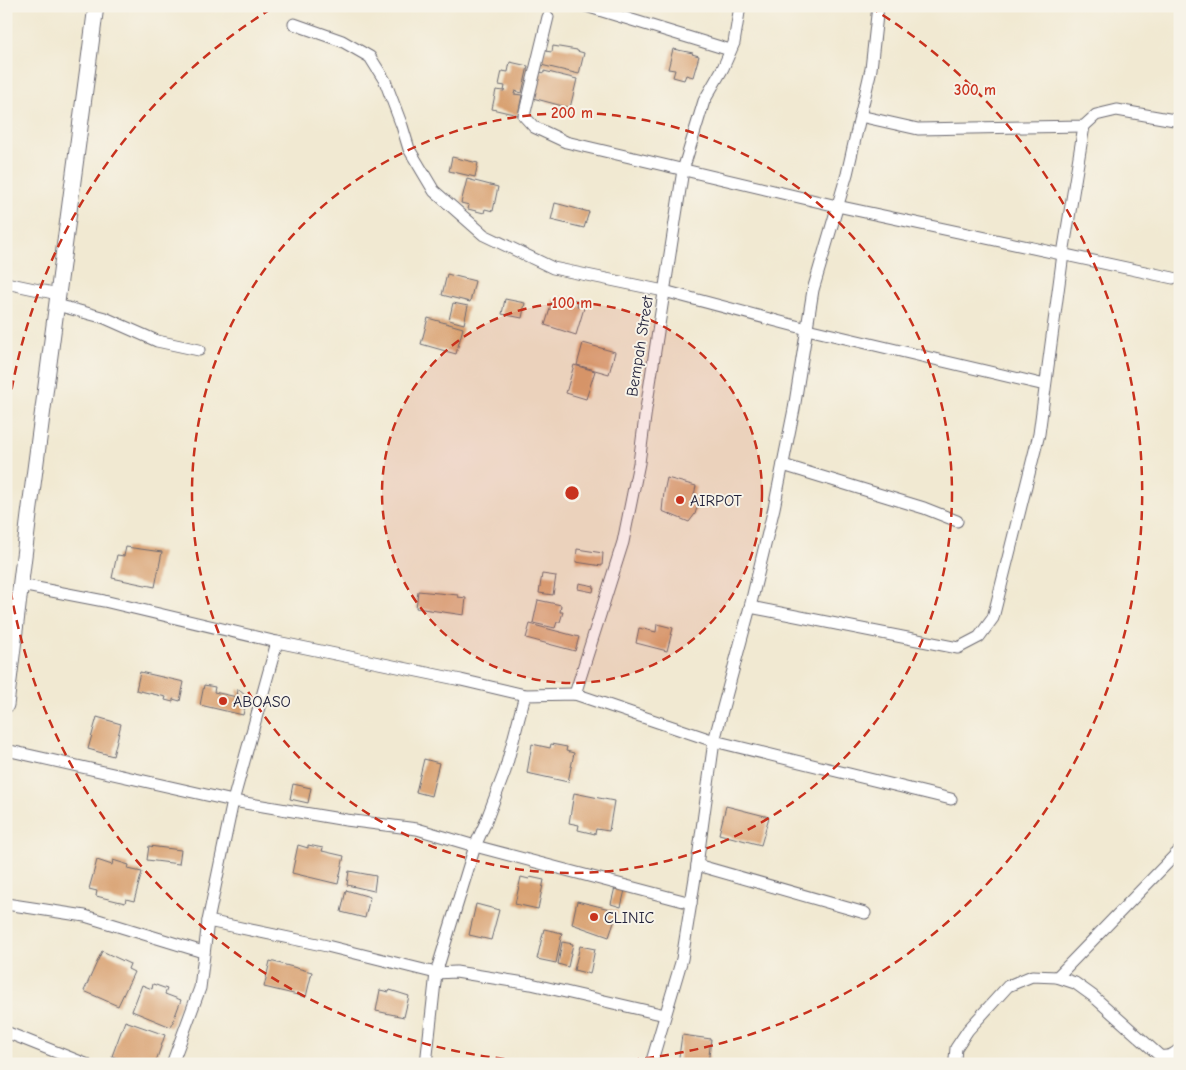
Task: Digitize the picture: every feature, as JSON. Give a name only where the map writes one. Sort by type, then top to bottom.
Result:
[{"type":"street","points":[[6,705],[12,614],[21,585],[96,6]]},
{"type":"street","points":[[586,6],[730,50]]},
{"type":"street","name":"Bempah Street","points":[[575,694],[623,542],[639,463],[683,170],[704,101],[734,43],[740,6]]},
{"type":"street","points":[[651,1064],[682,959],[714,741],[750,607],[782,465],[794,409],[813,290],[838,206],[871,70],[878,6]]},
{"type":"street","points":[[548,17],[524,116],[534,127],[566,142],[838,206],[1173,278]]},
{"type":"street","points":[[294,24],[342,41],[370,57],[384,81],[409,149],[434,191],[484,235],[553,268],[664,291],[807,329],[1045,385]]},
{"type":"street","points":[[750,607],[958,648],[979,637],[993,618],[1039,434],[1063,254],[1084,126],[1096,115],[1117,110],[1180,121]]},
{"type":"street","points":[[860,116],[918,129],[1084,126]]},
{"type":"street","points":[[6,283],[105,318],[157,341],[198,350]]},
{"type":"street","points":[[782,465],[924,508],[957,521]]},
{"type":"street","points":[[21,585],[113,603],[277,642],[524,695],[575,694],[714,741],[951,799]]},
{"type":"street","points":[[172,1064],[200,988],[208,922],[233,801],[277,642]]},
{"type":"street","points":[[426,1064],[436,973],[475,846],[505,771],[524,695]]},
{"type":"street","points":[[6,750],[233,801],[346,820],[417,829],[691,903]]},
{"type":"street","points":[[1057,976],[1180,850]]},
{"type":"street","points":[[697,865],[865,914]]},
{"type":"street","points":[[6,904],[85,916],[203,952]]},
{"type":"street","points":[[208,922],[327,946],[436,973],[456,972],[531,984],[665,1015]]},
{"type":"street","points":[[958,1064],[955,1059],[956,1048],[968,1030],[1008,986],[1032,976],[1057,976],[1076,983],[1166,1060],[1180,1049]]},
{"type":"street","points":[[6,1032],[86,1064]]},
{"type":"building","points":[[640,6],[659,6],[658,10],[651,8],[650,11],[640,8]]},
{"type":"building","points":[[553,46],[584,53],[579,74],[541,65],[545,51],[552,52]]},
{"type":"building","points":[[673,49],[699,56],[693,77],[686,75],[684,80],[673,77],[675,70],[668,69]]},
{"type":"building","points":[[510,62],[528,66],[522,93],[515,91],[514,94],[522,95],[518,115],[492,109],[496,90],[504,91],[505,86],[499,85],[502,71],[508,72]]},
{"type":"building","points":[[536,71],[544,73],[544,71],[577,79],[570,108],[529,97]]},
{"type":"building","points":[[452,157],[478,163],[475,177],[449,171]]},
{"type":"building","points":[[467,179],[498,187],[493,211],[485,209],[484,213],[468,209],[469,205],[461,203]]},
{"type":"building","points":[[555,203],[589,212],[584,228],[551,220]]},
{"type":"building","points":[[447,274],[475,281],[470,302],[442,295]]},
{"type":"building","points":[[563,296],[578,301],[577,306],[584,308],[576,335],[545,325],[553,299],[562,301]]},
{"type":"building","points":[[505,299],[525,303],[522,318],[502,314]]},
{"type":"building","points":[[453,303],[468,306],[464,324],[449,320]]},
{"type":"building","points":[[428,318],[463,328],[456,354],[421,344]]},
{"type":"building","points":[[583,343],[615,352],[609,374],[577,365]]},
{"type":"building","points":[[574,365],[595,371],[586,399],[566,393]]},
{"type":"building","name":"AIRPOT","points":[[667,478],[696,486],[693,500],[699,501],[695,514],[689,522],[662,511]]},
{"type":"building","points":[[126,547],[162,552],[155,587],[112,578],[117,555],[124,556]]},
{"type":"building","points":[[577,549],[603,553],[602,566],[576,562]]},
{"type":"building","points":[[542,574],[556,576],[553,595],[539,593]]},
{"type":"building","points":[[579,583],[594,586],[593,592],[578,589]]},
{"type":"building","points":[[418,591],[458,595],[458,597],[466,598],[464,615],[416,608]]},
{"type":"building","points":[[538,600],[561,605],[560,612],[563,612],[560,622],[557,622],[555,628],[533,623]]},
{"type":"building","points":[[530,624],[579,637],[575,651],[526,638]]},
{"type":"building","points":[[657,624],[673,628],[667,651],[636,643],[639,628],[656,632]]},
{"type":"building","points":[[140,672],[184,682],[180,701],[173,699],[173,702],[165,700],[166,697],[136,690]]},
{"type":"building","name":"ABOASO","points":[[204,685],[215,687],[214,692],[237,697],[238,689],[247,697],[243,715],[200,705]]},
{"type":"building","points":[[97,717],[121,724],[113,756],[88,749]]},
{"type":"building","points":[[532,744],[550,748],[551,744],[567,747],[566,751],[574,753],[568,782],[527,773]]},
{"type":"building","points":[[424,759],[439,763],[431,796],[416,792]]},
{"type":"building","points":[[293,784],[311,788],[308,803],[290,799]]},
{"type":"building","points":[[574,793],[614,801],[609,831],[596,829],[595,834],[578,830],[579,825],[569,823]]},
{"type":"building","points":[[726,806],[769,817],[761,845],[719,834]]},
{"type":"building","points":[[298,845],[308,848],[308,845],[323,848],[322,851],[344,856],[338,884],[292,873]]},
{"type":"building","points":[[149,846],[181,850],[179,864],[147,860]]},
{"type":"building","points":[[97,860],[112,865],[113,860],[129,865],[128,869],[142,872],[134,901],[126,899],[125,903],[96,896],[97,891],[89,889]]},
{"type":"building","points":[[349,871],[376,876],[374,891],[347,885]]},
{"type":"building","points":[[521,877],[544,880],[538,909],[515,904]]},
{"type":"building","points":[[615,887],[625,890],[621,907],[611,904]]},
{"type":"building","points":[[346,890],[370,897],[365,918],[341,912]]},
{"type":"building","name":"CLINIC","points":[[577,901],[618,911],[609,937],[572,924]]},
{"type":"building","points":[[476,904],[499,910],[491,940],[469,935]]},
{"type":"building","points":[[544,929],[562,933],[556,963],[537,959]]},
{"type":"building","points":[[562,942],[573,944],[568,967],[558,964]]},
{"type":"building","points":[[580,946],[595,949],[590,974],[574,970]]},
{"type":"building","points":[[102,951],[130,964],[128,969],[134,972],[118,1006],[84,991]]},
{"type":"building","points":[[270,961],[312,972],[306,997],[264,987]]},
{"type":"building","points":[[153,984],[167,989],[165,994],[181,1000],[171,1027],[132,1011],[142,985],[152,989]]},
{"type":"building","points":[[380,990],[389,992],[390,990],[409,996],[404,1017],[376,1011]]},
{"type":"building","points":[[125,1021],[165,1035],[155,1064],[134,1064],[112,1056]]},
{"type":"building","points":[[682,1035],[711,1039],[708,1064],[678,1064]]},
{"type":"place","name":"AIRPOT","points":[[680,500]]},
{"type":"place","name":"ABOASO","points":[[223,701]]},
{"type":"place","name":"CLINIC","points":[[594,917]]}]
